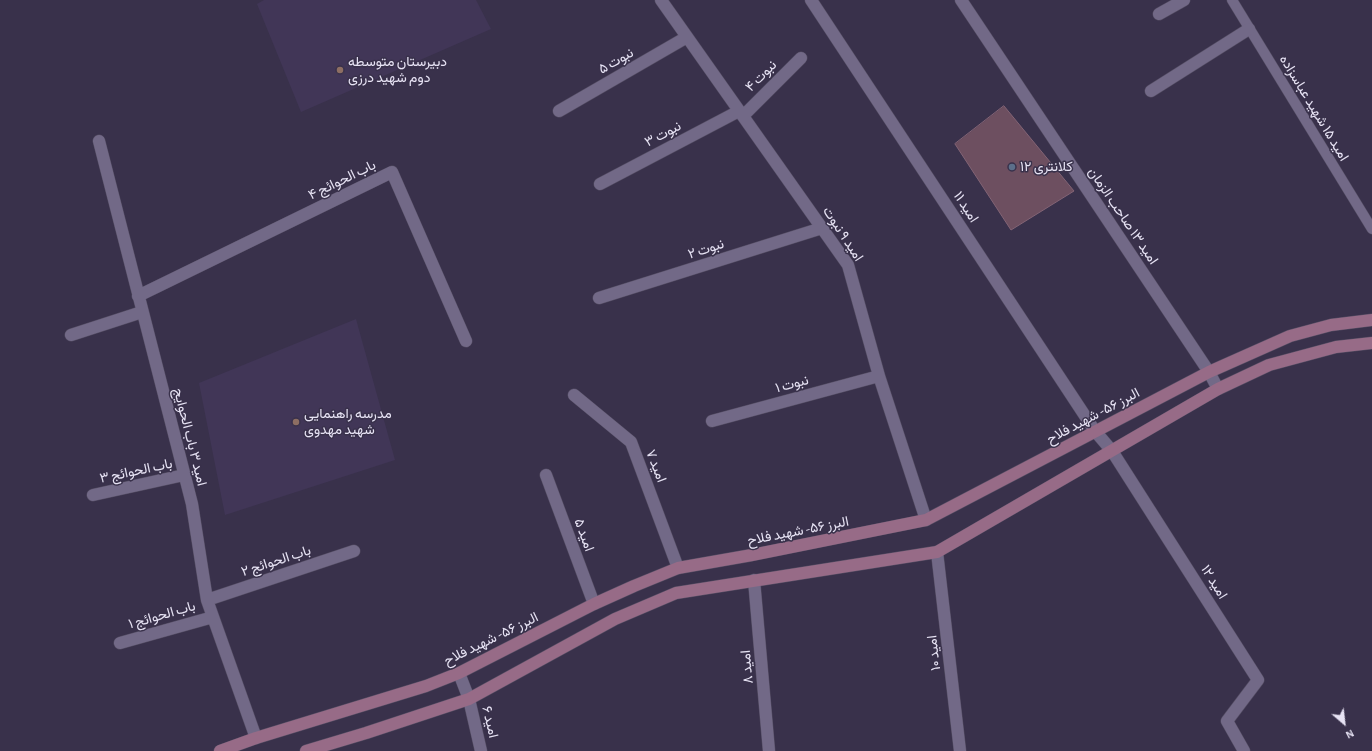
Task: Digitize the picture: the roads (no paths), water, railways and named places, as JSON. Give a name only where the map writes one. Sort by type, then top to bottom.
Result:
[{"type":"street","name":"امید ۹ نبوت","points":[[661,0],[848,265],[879,376],[926,520]]},
{"type":"street","name":"امید ۱۱","points":[[811,0],[1095,431]]},
{"type":"street","name":"امید ۱۳ صاحب الزمان","points":[[962,0],[1209,372],[1218,389]]},
{"type":"street","points":[[1159,14],[1184,0]]},
{"type":"street","points":[[1151,91],[1249,29]]},
{"type":"street","name":"نبوت ۵","points":[[559,111],[687,37]]},
{"type":"street","name":"نبوت ۴","points":[[741,113],[801,58]]},
{"type":"street","name":"نبوت ۳","points":[[600,184],[741,113]]},
{"type":"street","name":"امید ۳ باب الحوایج","points":[[98,141],[192,504],[207,600],[256,738]]},
{"type":"street","name":"باب الحوائج ۴","points":[[138,296],[392,172],[466,341]]},
{"type":"street","name":"نبوت ۲","points":[[599,298],[822,228]]},
{"type":"street","points":[[71,335],[142,312]]},
{"type":"street","name":"البرز ۵۶- شهید فلاح","points":[[220,751],[256,738],[426,686],[459,673],[594,604],[678,568],[752,556],[926,520],[1209,372],[1290,336],[1331,325],[1372,320]]},
{"type":"street","points":[[306,751],[469,699],[615,619],[676,593],[937,552],[1218,389],[1270,365],[1336,347],[1372,343]]},
{"type":"street","name":"نبوت ۱","points":[[712,421],[879,376]]},
{"type":"street","name":"امید ۷","points":[[574,395],[631,442],[678,568]]},
{"type":"street","name":"امید ۱۲","points":[[1095,431],[1112,451],[1258,680],[1227,721],[1244,751]]},
{"type":"street","name":"باب الحوائج ۳","points":[[93,495],[184,476]]},
{"type":"street","name":"امید ۵","points":[[546,476],[594,604]]},
{"type":"street","name":"باب الحوائج ۲","points":[[207,600],[354,551]]},
{"type":"street","name":"امید ۱۰","points":[[937,552],[960,751]]},
{"type":"street","name":"امید ۸","points":[[754,580],[769,751]]},
{"type":"street","name":"باب الحوائج ۱","points":[[120,642],[213,617]]},
{"type":"street","name":"امید ۶","points":[[459,673],[469,699],[481,751]]},
{"type":"lane","name":"امید ۱۵ شهید عباسزاده","points":[[1232,0],[1372,229]]},
{"type":"place","name":"دبیرستان متوسطه دوم شهید درزی","points":[[340,70]]},
{"type":"place","name":"کلانتری ۱۲","points":[[1012,167]]},
{"type":"place","name":"مدرسه راهنمایی شهید مهدوی","points":[[296,422]]}]
